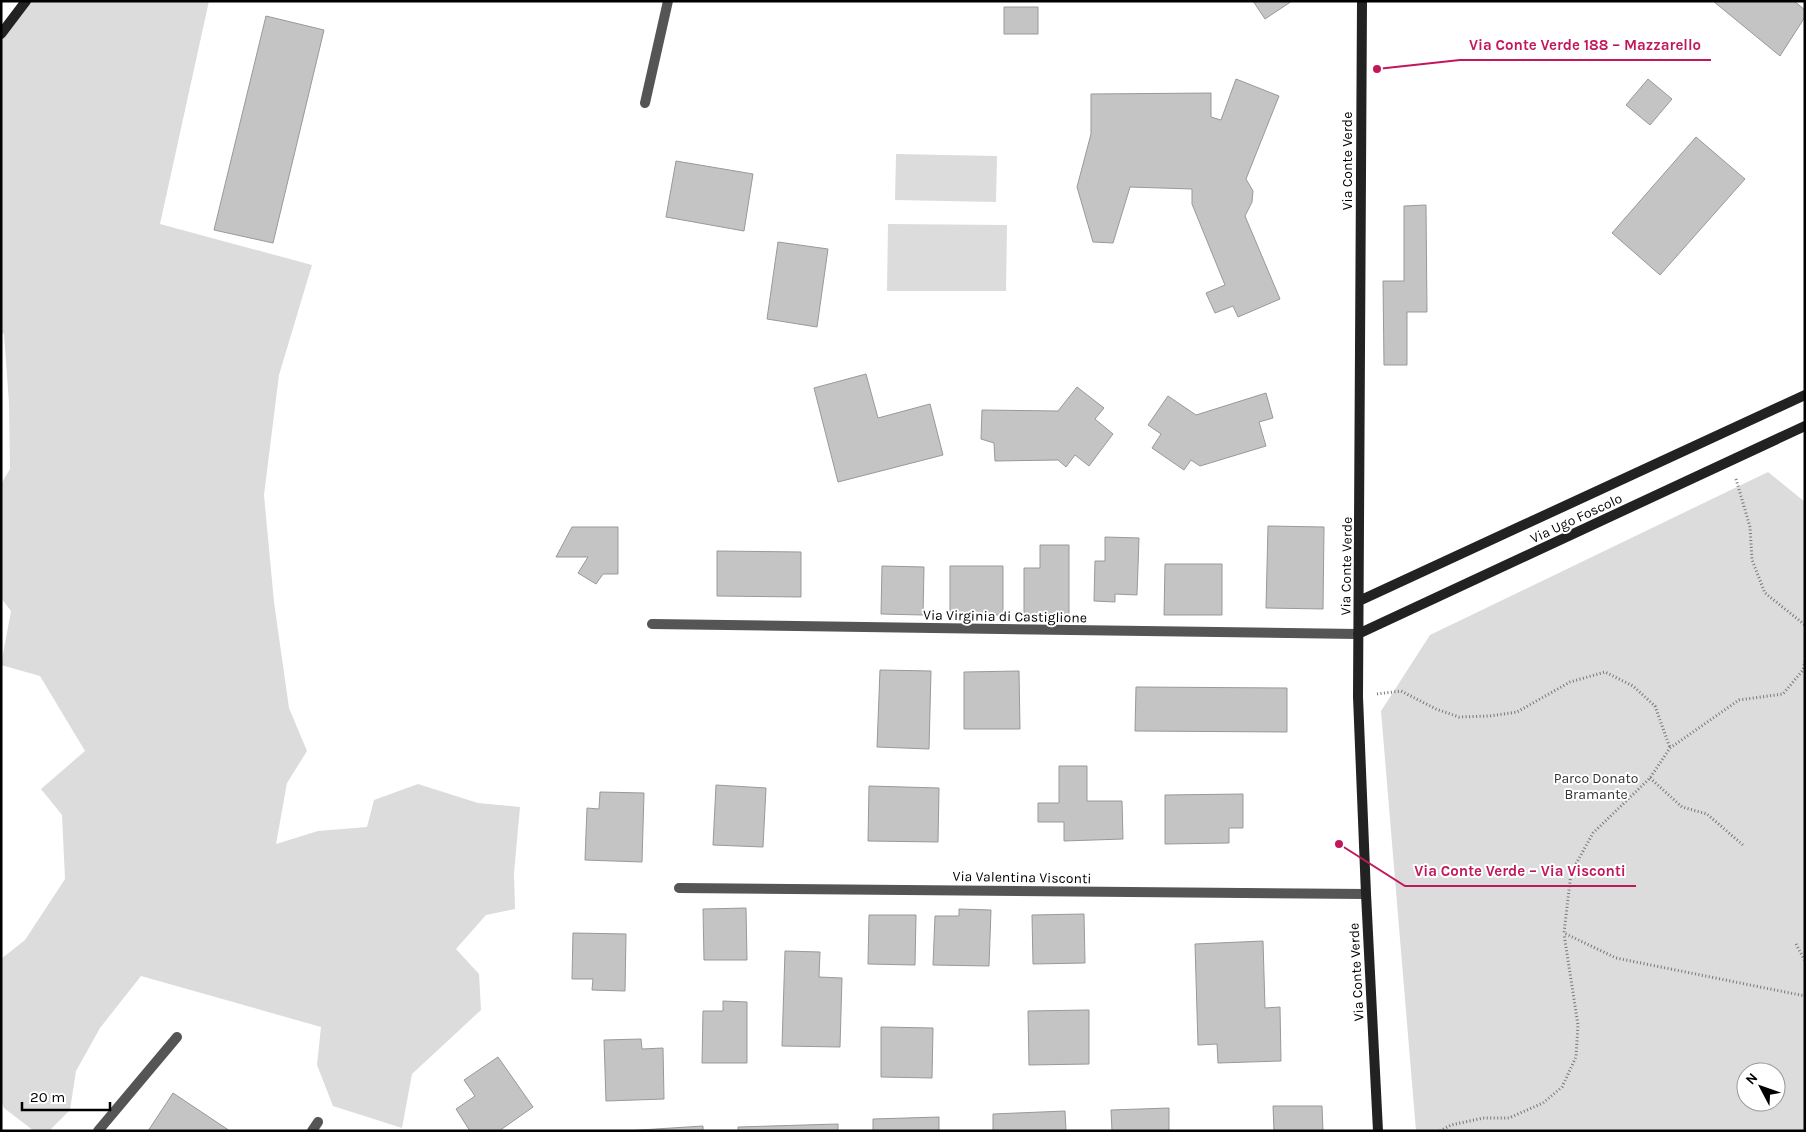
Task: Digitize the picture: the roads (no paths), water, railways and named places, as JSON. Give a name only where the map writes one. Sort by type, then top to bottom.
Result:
[{"type":"street","points":[[1,34],[26,1]]},
{"type":"street","points":[[645,103],[668,1]]},
{"type":"street","name":"Via Conte Verde","points":[[1362,1],[1358,697],[1378,1131]]},
{"type":"street","name":"Via Ugo Foscolo","points":[[1359,601],[1805,395]]},
{"type":"street","name":"Via Ugo Foscolo","points":[[1358,634],[1805,426]]},
{"type":"street","name":"Via Virginia di Castiglione","points":[[652,624],[1358,634]]},
{"type":"street","name":"Via Valentina Visconti","points":[[679,888],[1366,894]]},
{"type":"street","points":[[98,1131],[177,1037]]},
{"type":"place","name":"Via Conte Verde 188 – Mazzarello","points":[[1377,69]]},
{"type":"place","name":"Via Conte Verde – Via Visconti","points":[[1339,844]]},
{"type":"park label","name":"Parco Donato Bramante","points":[[1596,786]]}]
